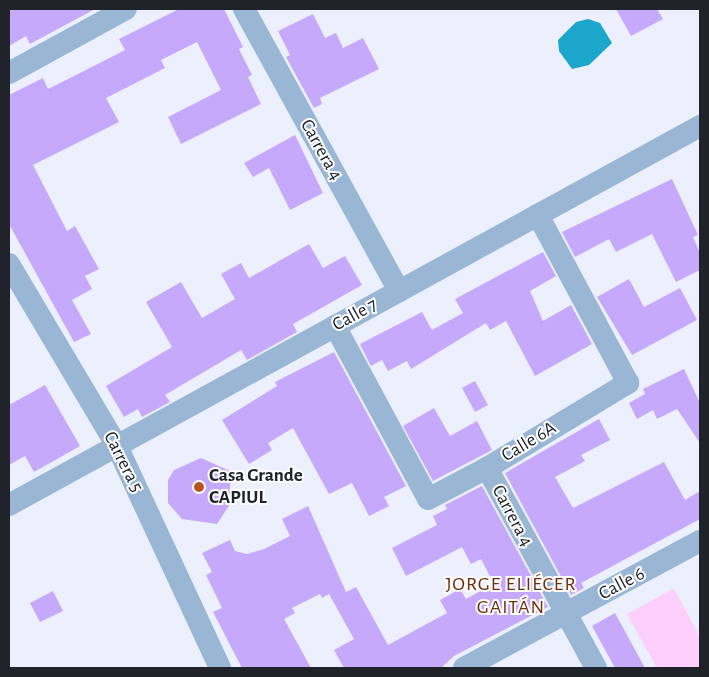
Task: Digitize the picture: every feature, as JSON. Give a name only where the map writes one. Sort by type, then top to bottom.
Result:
[{"type":"street","points":[[9,73],[126,9]]},
{"type":"street","name":"Carrera 4","points":[[244,9],[399,291]]},
{"type":"street","name":"Calle 7","points":[[9,505],[700,126]]},
{"type":"street","name":"Calle 6A","points":[[335,326],[428,499],[487,468],[628,382],[538,215]]},
{"type":"street","name":"Carrera 5","points":[[9,264],[117,446],[220,668]]},
{"type":"street","name":"Carrera 4","points":[[487,468],[564,615],[596,668]]},
{"type":"street","name":"Calle 6","points":[[464,668],[700,541]]},
{"type":"shaded area","points":[[674,588],[700,637],[700,668],[657,668],[627,614]]},
{"type":"water","points":[[588,19],[600,23],[612,43],[589,65],[572,69],[559,51],[558,40],[576,22]]},
{"type":"building","points":[[9,9],[95,9],[30,44],[26,36],[9,46]]},
{"type":"building","points":[[179,9],[224,9],[243,47],[239,49],[252,75],[248,77],[261,104],[181,144],[168,117],[221,90],[197,42],[161,60],[165,68],[106,98],[119,122],[33,165],[67,231],[75,226],[99,269],[85,276],[92,289],[72,300],[91,334],[74,342],[9,224],[9,95],[43,78],[48,89],[82,72],[125,50],[119,39]]},
{"type":"building","points":[[616,9],[657,9],[663,19],[631,36]]},
{"type":"building","points":[[313,14],[325,38],[336,33],[343,48],[363,38],[379,69],[320,98],[322,104],[314,108],[286,57],[290,55],[278,31]]},
{"type":"building","points":[[295,135],[323,193],[290,210],[269,168],[253,177],[244,163]]},
{"type":"building","points":[[672,179],[698,235],[693,237],[700,253],[700,270],[676,282],[652,234],[616,252],[609,239],[575,257],[562,232]]},
{"type":"building","points":[[309,244],[323,268],[345,256],[362,285],[293,324],[297,332],[247,360],[241,350],[165,395],[170,402],[142,417],[138,409],[124,417],[106,386],[172,347],[146,302],[181,282],[202,318],[235,299],[221,274],[241,263],[249,278]]},
{"type":"building","points":[[543,252],[556,276],[530,291],[543,321],[571,305],[592,344],[535,376],[506,321],[490,330],[486,323],[411,369],[407,361],[388,371],[382,360],[371,366],[360,344],[422,312],[432,330],[463,313],[455,299]]},
{"type":"building","points":[[629,279],[644,307],[680,288],[697,320],[632,355],[597,297]]},
{"type":"building","points":[[334,352],[406,486],[384,497],[389,506],[369,516],[352,483],[329,494],[293,428],[268,443],[272,450],[249,464],[222,420],[277,386],[275,382]]},
{"type":"building","points":[[684,369],[700,403],[700,443],[677,409],[657,419],[653,410],[637,419],[629,403],[645,394],[643,389]]},
{"type":"building","points":[[475,381],[488,405],[475,412],[462,388]]},
{"type":"building","points":[[45,385],[80,446],[34,472],[25,456],[9,465],[9,405]]},
{"type":"building","points":[[434,408],[450,436],[477,421],[492,450],[433,481],[403,426]]},
{"type":"building","points":[[599,419],[610,440],[581,455],[585,461],[555,477],[573,508],[664,462],[685,500],[700,491],[700,519],[581,583],[584,588],[571,595],[505,473]]},
{"type":"building","name":"Casa Grande CAPIUL","points":[[201,458],[230,471],[230,504],[217,524],[182,519],[168,503],[168,480],[174,470]]},
{"type":"building","points":[[482,486],[548,607],[454,656],[441,668],[344,668],[334,650],[354,639],[329,594],[322,598],[320,594],[292,608],[295,613],[284,619],[311,668],[242,668],[213,612],[222,608],[206,575],[212,572],[202,553],[230,540],[235,551],[247,554],[264,549],[290,536],[282,519],[308,506],[346,592],[356,587],[388,645],[447,613],[440,600],[460,589],[466,599],[494,584],[481,559],[471,564],[462,547],[406,576],[392,548],[437,525],[433,516],[447,509],[445,505]]},
{"type":"building","points":[[53,591],[63,611],[40,622],[30,603]]},
{"type":"building","points":[[615,613],[645,668],[615,668],[592,626]]},
{"type":"place","name":"Casa Grande CAPIUL","points":[[199,487]]},
{"type":"district","name":"JORGE ELIÉCER GAITÁN","points":[[511,596]]}]
